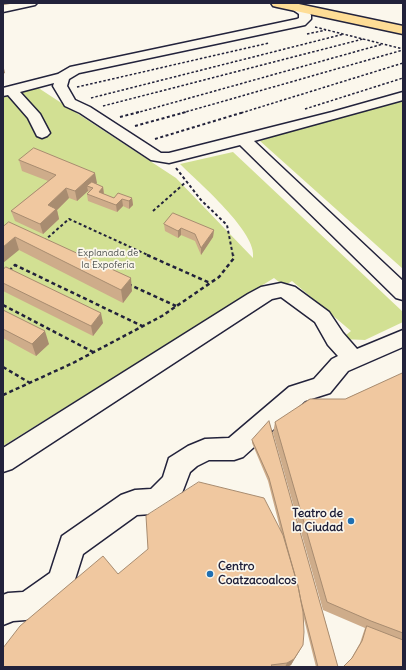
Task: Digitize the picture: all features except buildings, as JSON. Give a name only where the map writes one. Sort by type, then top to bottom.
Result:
[{"type":"main road","points":[[277,3],[403,30]]},
{"type":"street","points":[[3,8],[31,3]]},
{"type":"street","points":[[7,91],[62,84],[75,70],[301,29],[306,16],[295,7]]},
{"type":"street","points":[[62,84],[70,103],[85,110],[157,157],[169,158],[337,115],[403,96]]},
{"type":"street","points":[[7,91],[22,102],[35,117],[42,133]]},
{"type":"street","points":[[3,105],[22,102]]},
{"type":"street","points":[[367,121],[403,109]]},
{"type":"street","points":[[243,139],[403,293]]},
{"type":"street","points":[[3,461],[268,292],[281,290],[288,292],[322,317],[335,339],[354,359]]},
{"type":"street","points":[[3,611],[8,607],[26,606],[32,603],[61,582],[66,570],[72,546],[130,504],[137,501],[155,501],[171,490],[176,481],[178,466],[197,453],[209,449],[223,450],[234,448],[297,394],[322,386],[340,365],[403,338]]},
{"type":"path","points":[[301,29],[326,30]]},
{"type":"path","points":[[301,29],[326,30],[403,50]]},
{"type":"path","points":[[70,103],[344,34]]},
{"type":"path","points":[[85,110],[363,39]]},
{"type":"path","points":[[62,84],[272,42]]},
{"type":"path","points":[[103,122],[383,44]]},
{"type":"path","points":[[117,131],[403,50]]},
{"type":"path","points":[[138,144],[403,63]]},
{"type":"path","points":[[3,395],[93,352],[176,306],[219,277],[234,258],[227,225],[201,200],[169,158]]},
{"type":"path","points":[[153,211],[186,182]]},
{"type":"path","points":[[49,246],[42,243],[69,219],[210,284]]},
{"type":"path","points":[[7,272],[15,265],[142,326]]},
{"type":"path","points":[[127,283],[176,306]]},
{"type":"path","points":[[3,305],[93,352]]},
{"type":"path","points":[[3,367],[30,383]]},
{"type":"green space","name":"Explanada de la Expoferia","points":[[22,83],[40,89],[176,178],[253,258],[252,248],[246,235],[237,222],[225,208],[180,164],[233,152],[403,312],[403,322],[365,340],[341,339],[351,331],[292,281],[284,286],[274,278],[3,446],[3,87]]},
{"type":"green space","points":[[403,94],[403,269],[260,141]]},
{"type":"place","name":"Teatro de la Ciudad","points":[[351,521]]},
{"type":"place","name":"Centro Coatzacoalcos","points":[[210,574]]}]
